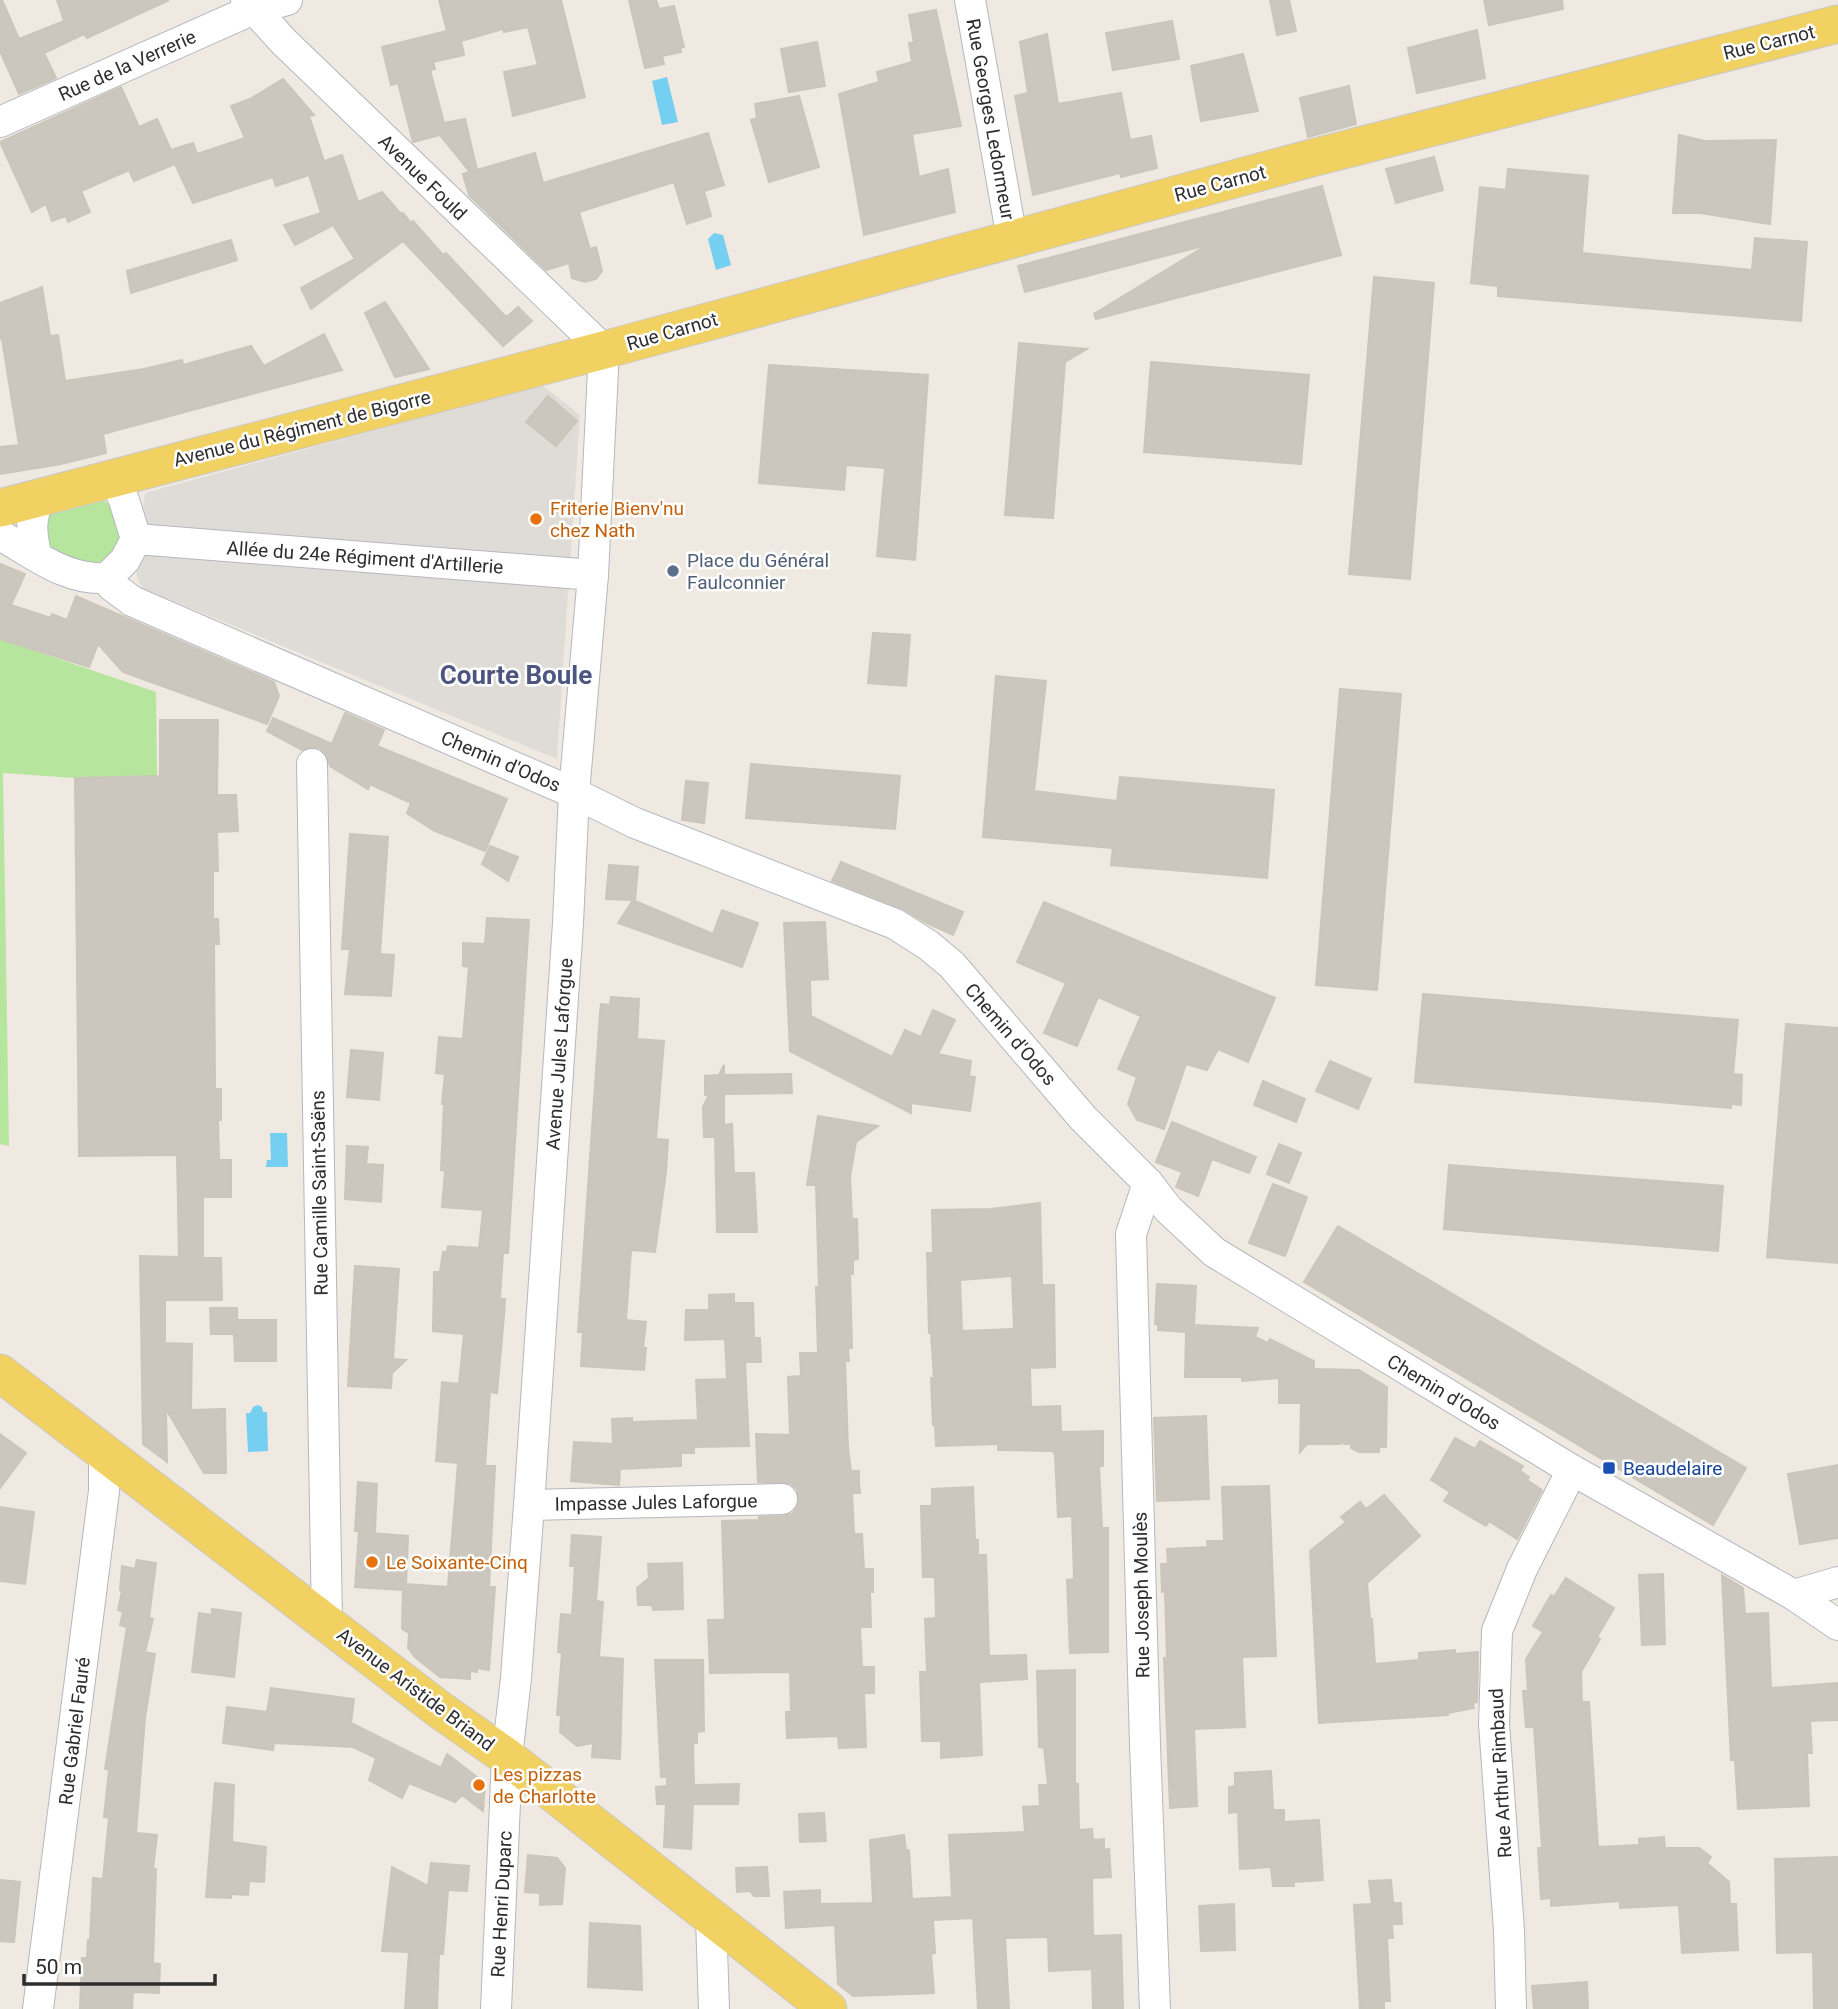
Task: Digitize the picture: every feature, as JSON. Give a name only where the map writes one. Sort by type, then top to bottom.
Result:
[{"type":"main road","name":"Rue Carnot","points":[[604,350],[1308,159],[1838,24]]},
{"type":"main road","name":"Avenue du Régiment de Bigorre","points":[[0,508],[604,350]]},
{"type":"main road","name":"Avenue Aristide Briand","points":[[0,1373],[440,1710],[507,1757],[828,2009]]},
{"type":"street","name":"Rue de la Verrerie","points":[[0,122],[250,5],[287,0]]},
{"type":"street","name":"Rue Georges Ledormeur","points":[[970,0],[1012,239]]},
{"type":"street","name":"Avenue Fould","points":[[250,5],[294,52],[604,350]]},
{"type":"street","name":"Avenue Jules Laforgue","points":[[507,1757],[529,1505],[568,923],[574,793],[593,575],[604,350]]},
{"type":"street","points":[[0,535],[52,566],[79,576],[107,578],[125,560],[136,539],[124,500],[113,477]]},
{"type":"street","points":[[36,555],[31,531],[33,513],[40,496]]},
{"type":"street","name":"Allée du 24e Régiment d'Artillerie","points":[[136,539],[593,575]]},
{"type":"street","name":"Chemin d'Odos","points":[[107,578],[111,586],[132,601],[574,793],[635,823],[895,924],[928,945],[952,965],[1083,1118],[1148,1184],[1168,1209],[1214,1252],[1572,1470],[1794,1595],[1838,1625]]},
{"type":"street","name":"Rue Camille Saint-Saëns","points":[[312,764],[327,1623]]},
{"type":"street","name":"Rue Joseph Moulès","points":[[1148,1184],[1131,1234],[1144,1745],[1155,2009]]},
{"type":"street","name":"Rue Gabriel Fauré","points":[[38,2009],[104,1491],[104,1453]]},
{"type":"street","name":"Rue Arthur Rimbaud","points":[[1511,2009],[1509,1930],[1494,1724],[1497,1631],[1522,1569],[1572,1470]]},
{"type":"street","name":"Impasse Jules Laforgue","points":[[529,1505],[782,1499]]},
{"type":"street","points":[[1794,1595],[1838,1582]]},
{"type":"street","name":"Rue Henri Duparc","points":[[496,2009],[507,1757]]},
{"type":"street","points":[[711,1918],[713,2009]]},
{"type":"green space","points":[[96,499],[107,502],[120,522],[120,545],[101,564],[86,563],[47,551],[42,524],[47,514]]},
{"type":"green space","points":[[0,639],[156,692],[157,776],[75,778],[3,773],[9,1146],[0,1144]]},
{"type":"shaded area","points":[[542,385],[580,415],[557,759],[144,589],[138,581],[136,572],[148,526],[143,511],[145,493]]},
{"type":"water","points":[[667,77],[678,122],[662,125],[652,81]]},
{"type":"water","points":[[714,233],[723,235],[731,265],[716,270],[708,239]]},
{"type":"water","points":[[270,1133],[287,1133],[288,1167],[266,1167],[267,1160],[271,1160]]},
{"type":"water","points":[[258,1405],[263,1412],[267,1412],[268,1451],[248,1452],[246,1413],[250,1413],[253,1407]]},
{"type":"building","points":[[0,0],[19,39],[64,21],[57,0],[169,0],[87,38],[84,34],[44,53],[56,78],[19,94],[0,51]]},
{"type":"building","points":[[439,0],[561,0],[585,97],[513,116],[504,72],[538,65],[528,27],[504,32],[503,29],[461,41],[464,55],[433,62],[435,69],[430,70],[444,123],[465,119],[477,170],[535,153],[543,183],[708,133],[724,185],[704,191],[711,216],[687,224],[674,182],[579,212],[590,249],[596,247],[602,271],[596,279],[585,282],[572,278],[569,263],[546,270],[469,195],[463,174],[470,172],[440,135],[413,142],[398,83],[391,85],[382,47],[447,31]]},
{"type":"building","points":[[629,0],[656,0],[659,9],[674,6],[684,47],[680,48],[681,52],[662,56],[664,64],[645,68]]},
{"type":"building","points":[[1270,0],[1289,0],[1296,31],[1277,35]]},
{"type":"building","points":[[1484,0],[1562,0],[1563,9],[1489,25]]},
{"type":"building","points":[[936,10],[961,126],[912,134],[919,177],[948,169],[955,212],[864,235],[839,94],[879,82],[877,72],[912,62],[909,43],[914,43],[909,15]]},
{"type":"building","points":[[1172,21],[1179,59],[1113,70],[1106,33]]},
{"type":"building","points":[[1477,30],[1485,78],[1417,93],[1408,48]]},
{"type":"building","points":[[1047,34],[1058,104],[1121,93],[1130,140],[1151,136],[1157,168],[1121,177],[1120,173],[1033,195],[1015,96],[1028,93],[1020,42]]},
{"type":"building","points":[[817,42],[825,86],[789,92],[781,49]]},
{"type":"building","points":[[1243,54],[1258,111],[1201,121],[1191,66]]},
{"type":"building","points":[[283,79],[314,115],[309,116],[324,161],[342,155],[358,202],[382,192],[443,255],[446,253],[505,316],[518,307],[532,321],[503,346],[403,241],[311,309],[301,288],[355,259],[333,225],[295,245],[284,225],[321,213],[309,175],[276,186],[273,177],[193,203],[175,164],[134,181],[129,170],[81,191],[90,212],[68,222],[66,216],[52,221],[46,204],[32,212],[0,142],[121,87],[139,127],[157,119],[171,150],[193,143],[197,154],[245,138],[231,106],[250,99]]},
{"type":"building","points":[[1349,86],[1356,124],[1308,137],[1300,98]]},
{"type":"building","points":[[799,96],[819,167],[769,182],[751,120],[757,118],[755,104]]},
{"type":"building","points":[[1679,135],[1705,141],[1776,140],[1770,224],[1700,213],[1673,213]]},
{"type":"building","points":[[1434,157],[1443,190],[1396,203],[1386,169]]},
{"type":"building","points":[[1508,169],[1588,176],[1582,253],[1752,270],[1755,238],[1807,242],[1801,321],[1498,296],[1498,286],[1471,283],[1480,187],[1506,190]]},
{"type":"building","points":[[1322,186],[1341,255],[1096,319],[1094,314],[1207,245],[1025,292],[1018,266]]},
{"type":"building","points":[[231,240],[237,260],[131,293],[127,271]]},
{"type":"building","points":[[1374,277],[1434,283],[1410,579],[1349,574]]},
{"type":"building","points":[[42,287],[50,336],[58,335],[65,381],[144,369],[182,360],[183,365],[251,346],[264,366],[324,334],[342,370],[103,434],[106,453],[0,474],[0,447],[19,445],[0,339],[0,303]]},
{"type":"building","points":[[385,302],[429,369],[395,377],[365,313]]},
{"type":"building","points":[[1019,343],[1087,349],[1065,362],[1053,518],[1005,515]]},
{"type":"building","points":[[1151,362],[1309,375],[1301,464],[1144,452]]},
{"type":"building","points":[[769,365],[928,375],[915,560],[877,556],[885,468],[846,465],[844,490],[759,483]]},
{"type":"building","points":[[548,396],[577,421],[556,446],[526,422]]},
{"type":"building","points":[[0,564],[25,574],[11,605],[51,618],[52,614],[67,620],[76,596],[274,682],[279,696],[267,724],[123,672],[98,644],[89,667],[0,639]]},
{"type":"building","points":[[873,633],[910,635],[906,686],[868,683]]},
{"type":"building","points":[[996,676],[1046,681],[1034,791],[1117,801],[1120,777],[1274,790],[1267,878],[1111,865],[1113,848],[983,837]]},
{"type":"building","points":[[1340,689],[1401,694],[1377,990],[1316,985]]},
{"type":"building","points":[[345,713],[384,730],[377,746],[507,799],[485,851],[433,830],[407,813],[411,803],[370,784],[368,789],[330,766],[327,756],[320,748],[302,750],[267,731],[273,718],[332,744]]},
{"type":"building","points":[[160,720],[218,720],[217,795],[236,795],[238,831],[217,832],[218,871],[213,871],[213,919],[218,919],[219,944],[214,944],[215,1089],[221,1089],[221,1120],[218,1120],[219,1160],[231,1160],[231,1197],[203,1197],[203,1258],[221,1258],[222,1300],[165,1300],[165,1343],[192,1344],[191,1410],[225,1409],[226,1473],[204,1473],[166,1409],[167,1462],[143,1444],[140,1256],[179,1257],[177,1155],[79,1156],[75,778],[160,776]]},
{"type":"building","points":[[751,764],[900,776],[895,829],[746,818]]},
{"type":"building","points":[[686,781],[708,783],[704,823],[682,820]]},
{"type":"building","points":[[350,834],[388,837],[380,954],[394,955],[391,996],[345,994],[350,949],[342,949]]},
{"type":"building","points":[[490,846],[518,857],[508,881],[482,864]]},
{"type":"building","points":[[841,862],[963,912],[953,935],[901,908],[832,881]]},
{"type":"building","points":[[609,865],[638,867],[635,901],[713,934],[722,910],[758,923],[742,967],[618,923],[633,900],[606,899]]},
{"type":"building","points":[[1044,902],[1275,998],[1248,1062],[1218,1049],[1207,1070],[1186,1064],[1164,1129],[1137,1120],[1128,1104],[1137,1077],[1118,1069],[1141,1016],[1098,997],[1077,1046],[1044,1033],[1066,983],[1017,962]]},
{"type":"building","points":[[487,918],[529,920],[508,1253],[503,1253],[500,1299],[505,1299],[504,1316],[497,1393],[490,1392],[485,1466],[495,1466],[489,1587],[495,1587],[489,1670],[477,1668],[477,1672],[470,1671],[470,1679],[440,1677],[408,1648],[409,1633],[402,1629],[403,1590],[355,1587],[359,1532],[408,1536],[406,1584],[448,1587],[458,1463],[436,1461],[442,1382],[459,1384],[464,1334],[433,1331],[434,1272],[440,1272],[443,1252],[447,1252],[448,1246],[479,1248],[483,1210],[442,1207],[445,1171],[441,1170],[442,1104],[445,1074],[436,1073],[439,1037],[463,1039],[469,967],[463,966],[463,943],[485,944]]},
{"type":"building","points":[[825,922],[828,979],[810,980],[811,1016],[892,1057],[905,1030],[921,1037],[933,1010],[955,1020],[938,1054],[971,1061],[969,1076],[975,1077],[970,1111],[911,1103],[911,1113],[790,1051],[784,923]]},
{"type":"building","points":[[1423,994],[1738,1020],[1733,1074],[1742,1075],[1741,1105],[1731,1104],[1731,1108],[1415,1082]]},
{"type":"building","points":[[611,997],[639,999],[637,1039],[664,1041],[656,1139],[668,1140],[666,1172],[655,1252],[631,1250],[626,1320],[646,1322],[644,1370],[581,1366],[583,1332],[578,1332],[600,1013],[601,1004],[610,1005]]},
{"type":"building","points":[[1786,1024],[1838,1028],[1838,1263],[1767,1257]]},
{"type":"building","points":[[351,1050],[383,1053],[379,1100],[347,1097]]},
{"type":"building","points":[[1330,1061],[1371,1079],[1358,1109],[1316,1091]]},
{"type":"building","points":[[724,1065],[724,1075],[791,1074],[792,1093],[724,1094],[724,1125],[732,1124],[734,1173],[754,1173],[757,1232],[717,1232],[715,1137],[704,1137],[703,1107],[709,1095],[705,1095],[705,1076],[719,1075]]},
{"type":"building","points":[[1263,1081],[1305,1099],[1296,1122],[1254,1105]]},
{"type":"building","points":[[818,1116],[878,1126],[856,1142],[850,1176],[852,1219],[857,1219],[858,1259],[853,1260],[853,1274],[850,1274],[852,1348],[848,1348],[849,1361],[845,1361],[848,1448],[851,1471],[859,1471],[860,1493],[852,1493],[854,1534],[862,1534],[864,1569],[873,1569],[873,1592],[870,1592],[871,1627],[860,1627],[862,1667],[874,1667],[874,1693],[864,1693],[866,1747],[839,1748],[838,1736],[787,1738],[786,1712],[791,1712],[790,1672],[710,1673],[708,1620],[725,1618],[722,1521],[759,1520],[759,1517],[792,1514],[799,1499],[797,1489],[790,1483],[758,1482],[756,1434],[790,1435],[788,1377],[801,1376],[800,1353],[818,1353],[816,1185],[807,1185]]},
{"type":"building","points":[[1172,1122],[1256,1157],[1249,1173],[1212,1159],[1198,1196],[1176,1187],[1182,1172],[1156,1162]]},
{"type":"building","points":[[1279,1144],[1301,1153],[1289,1183],[1267,1174]]},
{"type":"building","points":[[347,1146],[368,1147],[366,1164],[383,1165],[381,1202],[345,1199]]},
{"type":"building","points":[[1449,1165],[1723,1186],[1718,1251],[1444,1229]]},
{"type":"building","points":[[1273,1184],[1307,1197],[1285,1256],[1249,1243]]},
{"type":"building","points":[[1040,1203],[1042,1285],[1054,1285],[1055,1367],[1030,1368],[1031,1407],[1060,1406],[1061,1432],[1103,1431],[1103,1466],[1099,1466],[1102,1528],[1108,1528],[1108,1652],[1070,1653],[1067,1580],[1074,1579],[1072,1516],[1058,1517],[1053,1451],[998,1450],[998,1444],[936,1446],[927,1253],[933,1253],[932,1210],[991,1209]],"holes":[[[1012,1276],[1014,1329],[962,1331],[960,1280]]]},
{"type":"building","points":[[1338,1226],[1746,1468],[1713,1525],[1304,1282]]},
{"type":"building","points":[[355,1266],[399,1269],[393,1359],[406,1360],[392,1373],[391,1388],[348,1386]]},
{"type":"building","points":[[1157,1284],[1196,1286],[1194,1325],[1258,1328],[1255,1337],[1268,1343],[1270,1339],[1314,1361],[1314,1369],[1359,1370],[1387,1387],[1386,1447],[1379,1447],[1379,1452],[1359,1452],[1351,1448],[1351,1444],[1334,1438],[1340,1444],[1307,1444],[1300,1452],[1301,1403],[1279,1403],[1279,1378],[1242,1381],[1242,1377],[1185,1377],[1186,1332],[1158,1330],[1158,1324],[1155,1324]]},
{"type":"building","points":[[734,1294],[734,1303],[753,1303],[754,1338],[760,1338],[761,1362],[745,1362],[749,1446],[694,1447],[694,1453],[681,1453],[681,1466],[620,1469],[619,1485],[571,1481],[574,1442],[613,1444],[612,1419],[632,1418],[632,1422],[698,1420],[696,1380],[727,1379],[725,1339],[685,1340],[686,1310],[709,1310],[709,1295]]},
{"type":"building","points":[[210,1308],[237,1308],[237,1320],[276,1320],[276,1361],[235,1361],[234,1334],[211,1334]]},
{"type":"building","points":[[1206,1416],[1209,1499],[1157,1501],[1154,1418]]},
{"type":"building","points":[[0,1434],[26,1453],[0,1488]]},
{"type":"building","points":[[1455,1438],[1475,1449],[1480,1441],[1523,1466],[1520,1471],[1529,1477],[1527,1480],[1542,1490],[1517,1539],[1489,1521],[1486,1526],[1444,1501],[1450,1492],[1431,1480]]},
{"type":"building","points":[[1838,1465],[1838,1538],[1800,1544],[1788,1474]]},
{"type":"building","points":[[358,1482],[377,1484],[375,1532],[355,1531]]},
{"type":"building","points":[[1269,1486],[1276,1656],[1242,1657],[1245,1727],[1194,1729],[1197,1806],[1170,1808],[1164,1658],[1167,1658],[1165,1591],[1162,1592],[1161,1564],[1168,1564],[1167,1549],[1208,1547],[1207,1541],[1224,1541],[1222,1487]]},
{"type":"building","points":[[973,1487],[975,1540],[978,1540],[978,1555],[986,1555],[989,1656],[1026,1655],[1027,1679],[979,1682],[982,1755],[941,1758],[941,1741],[922,1741],[920,1672],[927,1672],[925,1619],[936,1618],[935,1577],[923,1577],[921,1506],[932,1506],[932,1489]]},
{"type":"building","points":[[1384,1495],[1420,1536],[1367,1583],[1375,1664],[1419,1660],[1419,1653],[1455,1650],[1455,1654],[1478,1652],[1477,1702],[1473,1703],[1474,1708],[1448,1715],[1319,1723],[1310,1551],[1346,1522],[1341,1517],[1360,1502],[1366,1509]]},
{"type":"building","points":[[0,1507],[34,1512],[25,1584],[0,1581]]},
{"type":"building","points":[[572,1535],[601,1537],[596,1601],[603,1602],[599,1657],[623,1659],[620,1759],[592,1757],[593,1743],[577,1746],[560,1732],[561,1715],[557,1715],[562,1653],[558,1652],[561,1614],[572,1615],[575,1566],[570,1566]]},
{"type":"building","points":[[137,1560],[156,1563],[149,1618],[153,1619],[145,1652],[155,1654],[145,1718],[136,1833],[157,1835],[153,1869],[156,1869],[153,1963],[160,1964],[159,1993],[133,1992],[132,2009],[80,2009],[82,1958],[87,1958],[90,1940],[93,1878],[103,1879],[109,1818],[104,1817],[109,1770],[105,1769],[127,1627],[120,1625],[123,1612],[118,1610],[122,1591],[122,1566],[135,1569]]},
{"type":"building","points":[[682,1563],[683,1609],[653,1610],[652,1605],[638,1605],[637,1588],[649,1578],[648,1564]]},
{"type":"building","points":[[1663,1574],[1665,1644],[1642,1645],[1639,1575]]},
{"type":"building","points":[[1722,1575],[1743,1588],[1745,1614],[1768,1613],[1771,1688],[1838,1683],[1838,1720],[1810,1721],[1812,1753],[1807,1753],[1809,1806],[1738,1809],[1735,1760],[1731,1760]]},
{"type":"building","points":[[1566,1578],[1614,1608],[1581,1672],[1582,1702],[1589,1702],[1598,1847],[1639,1845],[1639,1839],[1664,1837],[1665,1848],[1699,1848],[1711,1857],[1707,1863],[1729,1882],[1730,1904],[1736,1904],[1738,1950],[1682,1953],[1679,1905],[1620,1908],[1620,1901],[1551,1906],[1551,1898],[1541,1899],[1538,1848],[1542,1848],[1534,1727],[1526,1727],[1523,1691],[1528,1691],[1526,1659],[1543,1632],[1533,1626],[1551,1595],[1554,1597]]},
{"type":"building","points":[[212,1609],[241,1613],[234,1677],[192,1672],[199,1613],[212,1615]]},
{"type":"building","points":[[655,1660],[703,1660],[704,1731],[697,1732],[697,1743],[693,1743],[694,1785],[739,1784],[738,1804],[693,1804],[691,1849],[664,1847],[666,1804],[657,1804],[656,1787],[667,1786],[667,1777],[661,1777]]},
{"type":"building","points":[[1075,1670],[1075,1784],[1078,1784],[1079,1830],[1092,1829],[1093,1840],[1104,1839],[1104,1850],[1109,1849],[1111,1877],[1092,1878],[1093,1936],[1121,1935],[1123,2009],[1093,2009],[1092,1969],[1049,1971],[1048,1937],[1005,1938],[1009,2009],[978,2009],[973,1918],[933,1920],[935,1953],[931,1954],[934,1993],[853,1996],[838,1984],[835,1925],[786,1928],[784,1892],[820,1890],[820,1904],[873,1903],[870,1840],[904,1835],[906,1850],[909,1850],[912,1899],[952,1897],[949,1835],[1025,1832],[1023,1807],[1040,1806],[1039,1785],[1048,1785],[1044,1748],[1039,1747],[1037,1671]]},
{"type":"building","points":[[271,1688],[354,1699],[351,1723],[441,1768],[447,1754],[485,1783],[483,1811],[462,1795],[455,1802],[409,1783],[402,1798],[369,1780],[376,1758],[353,1747],[274,1743],[273,1750],[223,1743],[227,1707],[267,1712]]},
{"type":"building","points":[[1271,1771],[1273,1810],[1284,1810],[1284,1822],[1319,1820],[1323,1880],[1294,1882],[1294,1886],[1273,1886],[1271,1867],[1240,1869],[1238,1812],[1229,1813],[1229,1787],[1235,1786],[1235,1773]]},
{"type":"building","points":[[215,1783],[234,1785],[232,1842],[266,1847],[264,1882],[249,1881],[248,1895],[231,1894],[231,1898],[206,1897]]},
{"type":"building","points":[[824,1813],[826,1841],[800,1842],[799,1814]]},
{"type":"building","points":[[528,1855],[557,1858],[565,1868],[562,1904],[540,1905],[540,1893],[525,1892]]},
{"type":"building","points":[[1838,1857],[1838,2009],[1814,2009],[1813,1952],[1777,1953],[1775,1859]]},
{"type":"building","points":[[431,1863],[469,1866],[467,1891],[448,1890],[443,1954],[439,1954],[437,2009],[405,2009],[409,1952],[382,1951],[392,1867],[428,1886]]},
{"type":"building","points":[[767,1867],[769,1896],[754,1896],[750,1891],[737,1892],[736,1868]]},
{"type":"building","points":[[0,1880],[20,1882],[14,1942],[0,1941]]},
{"type":"building","points":[[1391,1880],[1393,1903],[1401,1903],[1402,1924],[1392,1924],[1393,1938],[1387,1938],[1390,2001],[1384,2001],[1384,2009],[1360,2009],[1354,1905],[1372,1904],[1369,1881]]},
{"type":"building","points":[[1234,1904],[1235,1950],[1201,1951],[1199,1906]]},
{"type":"building","points":[[590,1923],[640,1926],[642,1990],[588,1987]]},
{"type":"building","points":[[1587,1982],[1588,2009],[1534,2009],[1532,1986]]},
{"type":"place","name":"Friterie Bienv'nu chez Nath","points":[[536,519]]},
{"type":"place","name":"Place du Général Faulconnier","points":[[673,571]]},
{"type":"place","name":"Beaudelaire","points":[[1609,1468]]},
{"type":"place","name":"Le Soixante-Cinq","points":[[372,1562]]},
{"type":"place","name":"Les pizzas de Charlotte","points":[[479,1785]]},
{"type":"district","name":"Courte Boule","points":[[516,675]]}]
